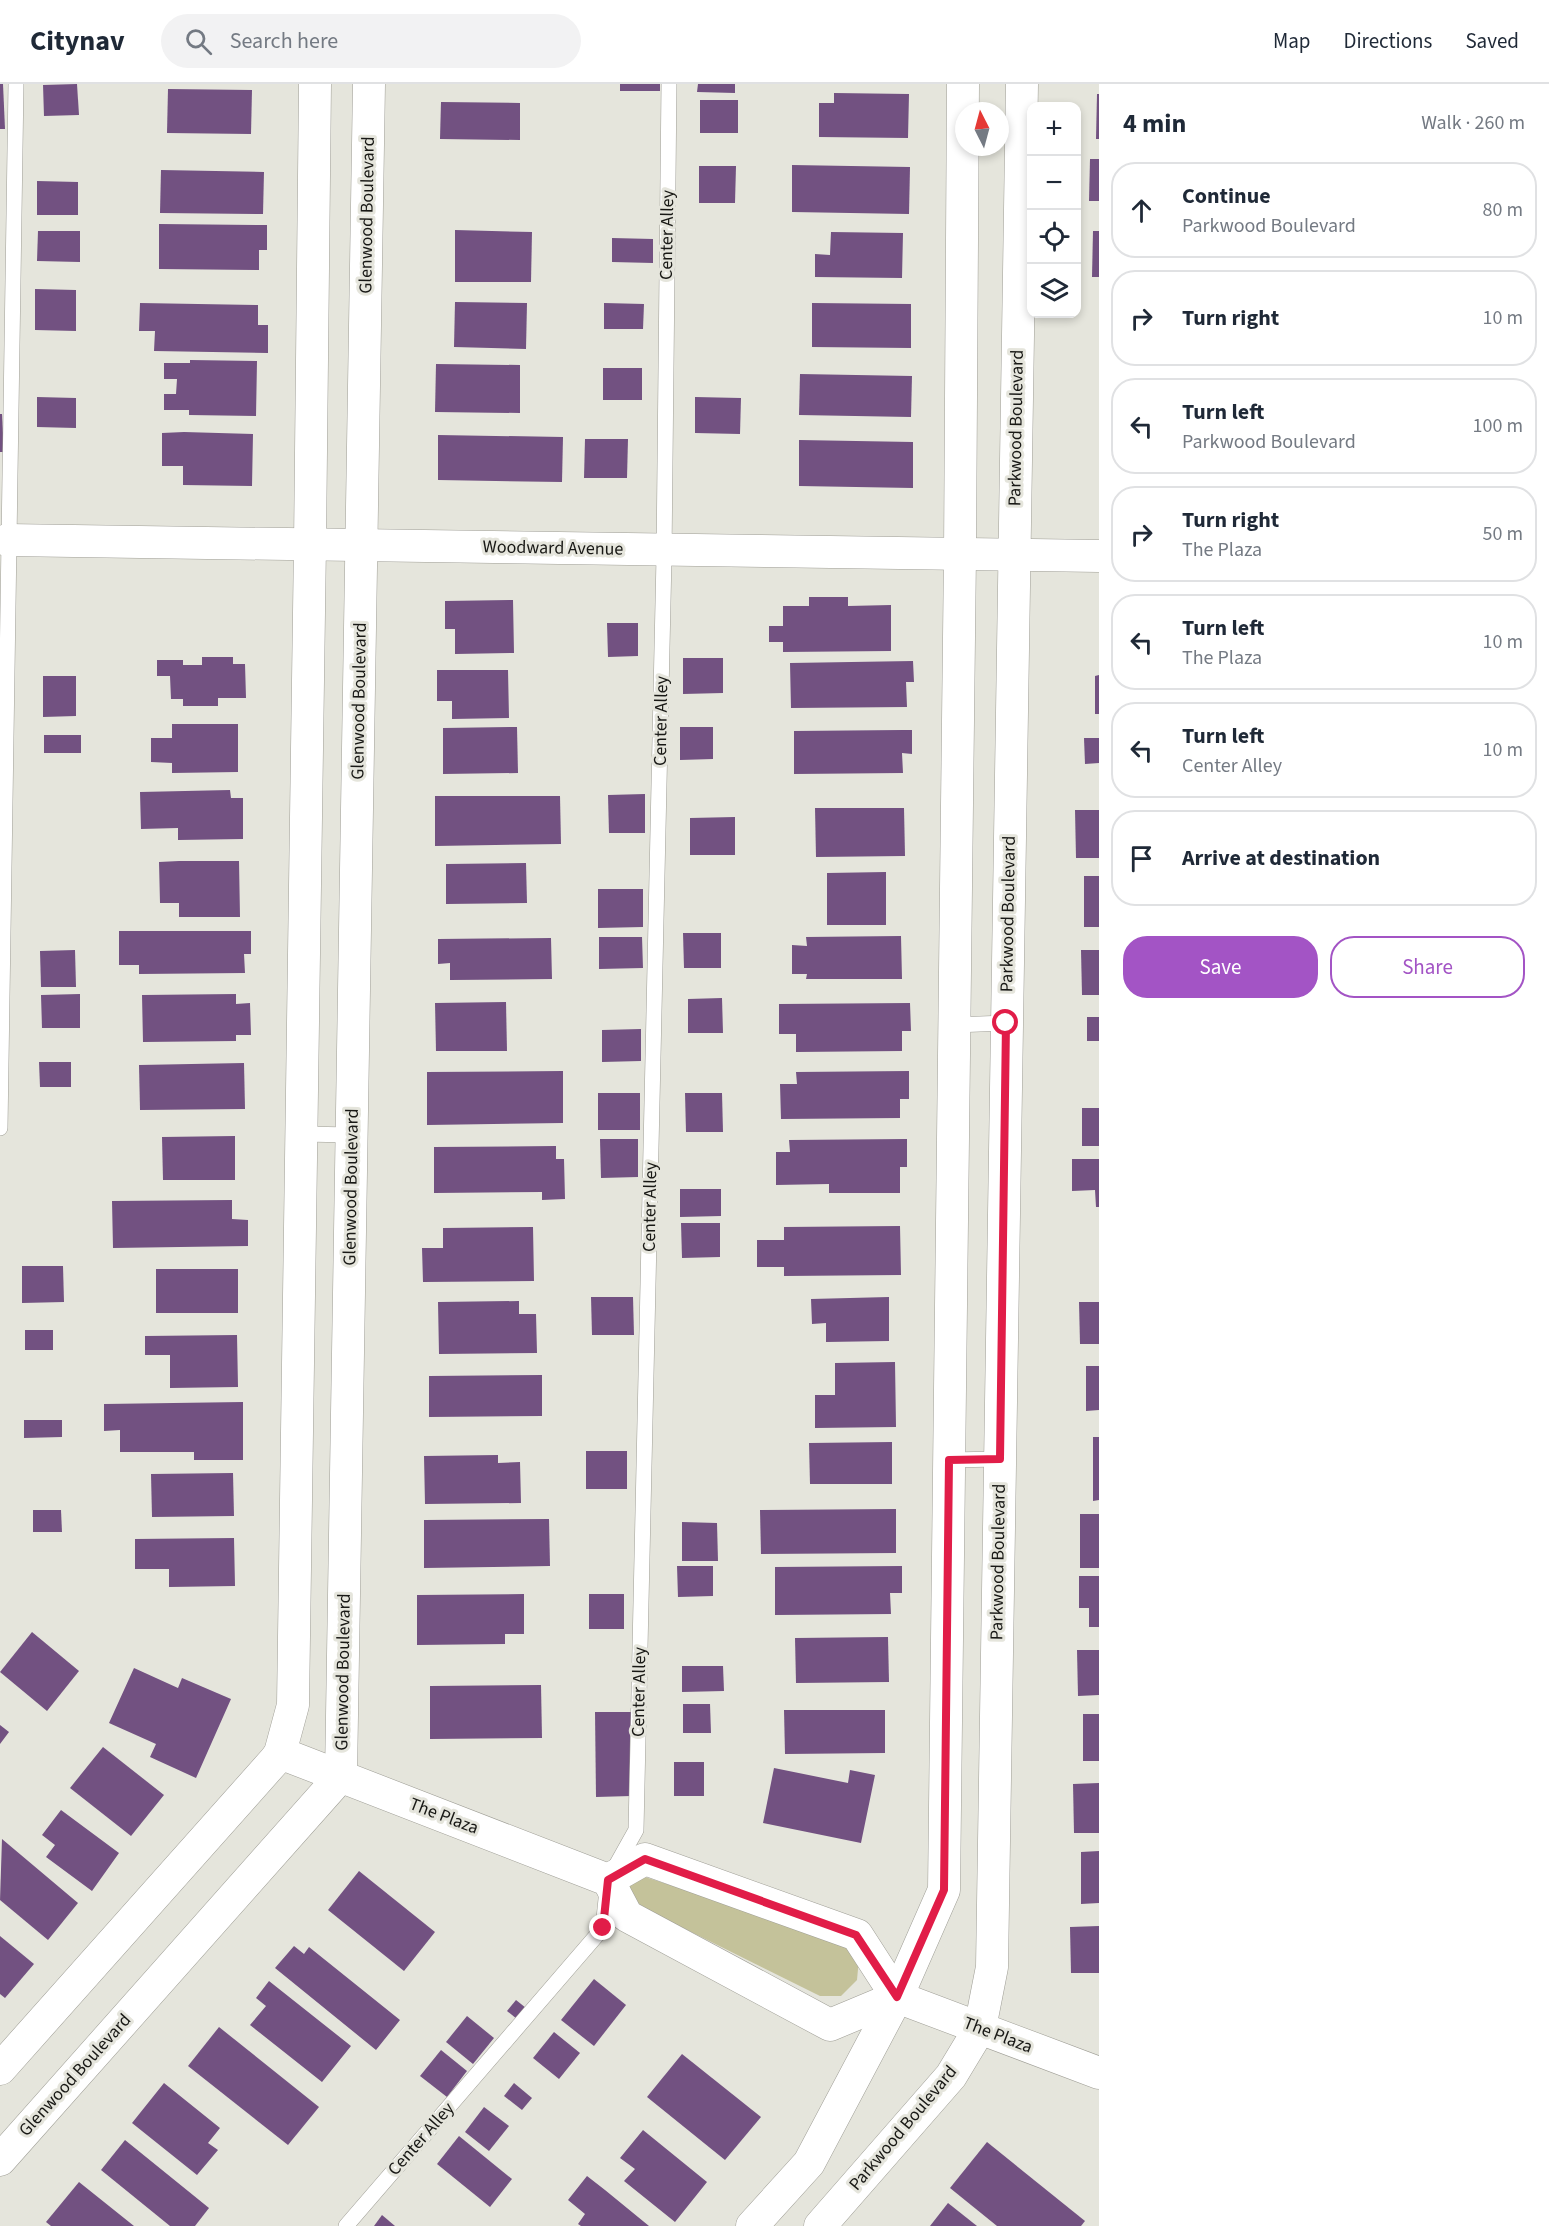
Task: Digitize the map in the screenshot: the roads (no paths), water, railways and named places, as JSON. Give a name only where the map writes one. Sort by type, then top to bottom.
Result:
[{"type":"street","points":[[0,2069],[280,1753],[293,1705],[315,84]]},
{"type":"street","name":"Glenwood Boulevard","points":[[0,2160],[341,1776],[369,84]]},
{"type":"street","points":[[752,2226],[809,2163],[897,1997],[944,1890],[960,554],[963,84]]},
{"type":"street","name":"Parkwood Boulevard","points":[[820,2226],[951,2076],[980,2028],[992,1967],[1022,84]]},
{"type":"street","name":"Woodward Avenue","points":[[7,540],[1099,556]]},
{"type":"street","name":"The Plaza","points":[[280,1753],[608,1880]]},
{"type":"street","points":[[645,1859],[856,1935],[897,1997],[830,2025],[627,1916],[608,1880],[645,1859]]},
{"type":"street","name":"The Plaza","points":[[897,1997],[1099,2073]]},
{"type":"lane","points":[[0,1128],[7,540],[16,84]]},
{"type":"lane","name":"Center Alley","points":[[346,2226],[603,1928],[608,1880],[636,1830],[664,549],[669,84]]},
{"type":"lane","points":[[954,1024],[1006,1023]]},
{"type":"lane","points":[[302,1134],[352,1135]]},
{"type":"lane","points":[[949,1460],[1000,1459]]}]
